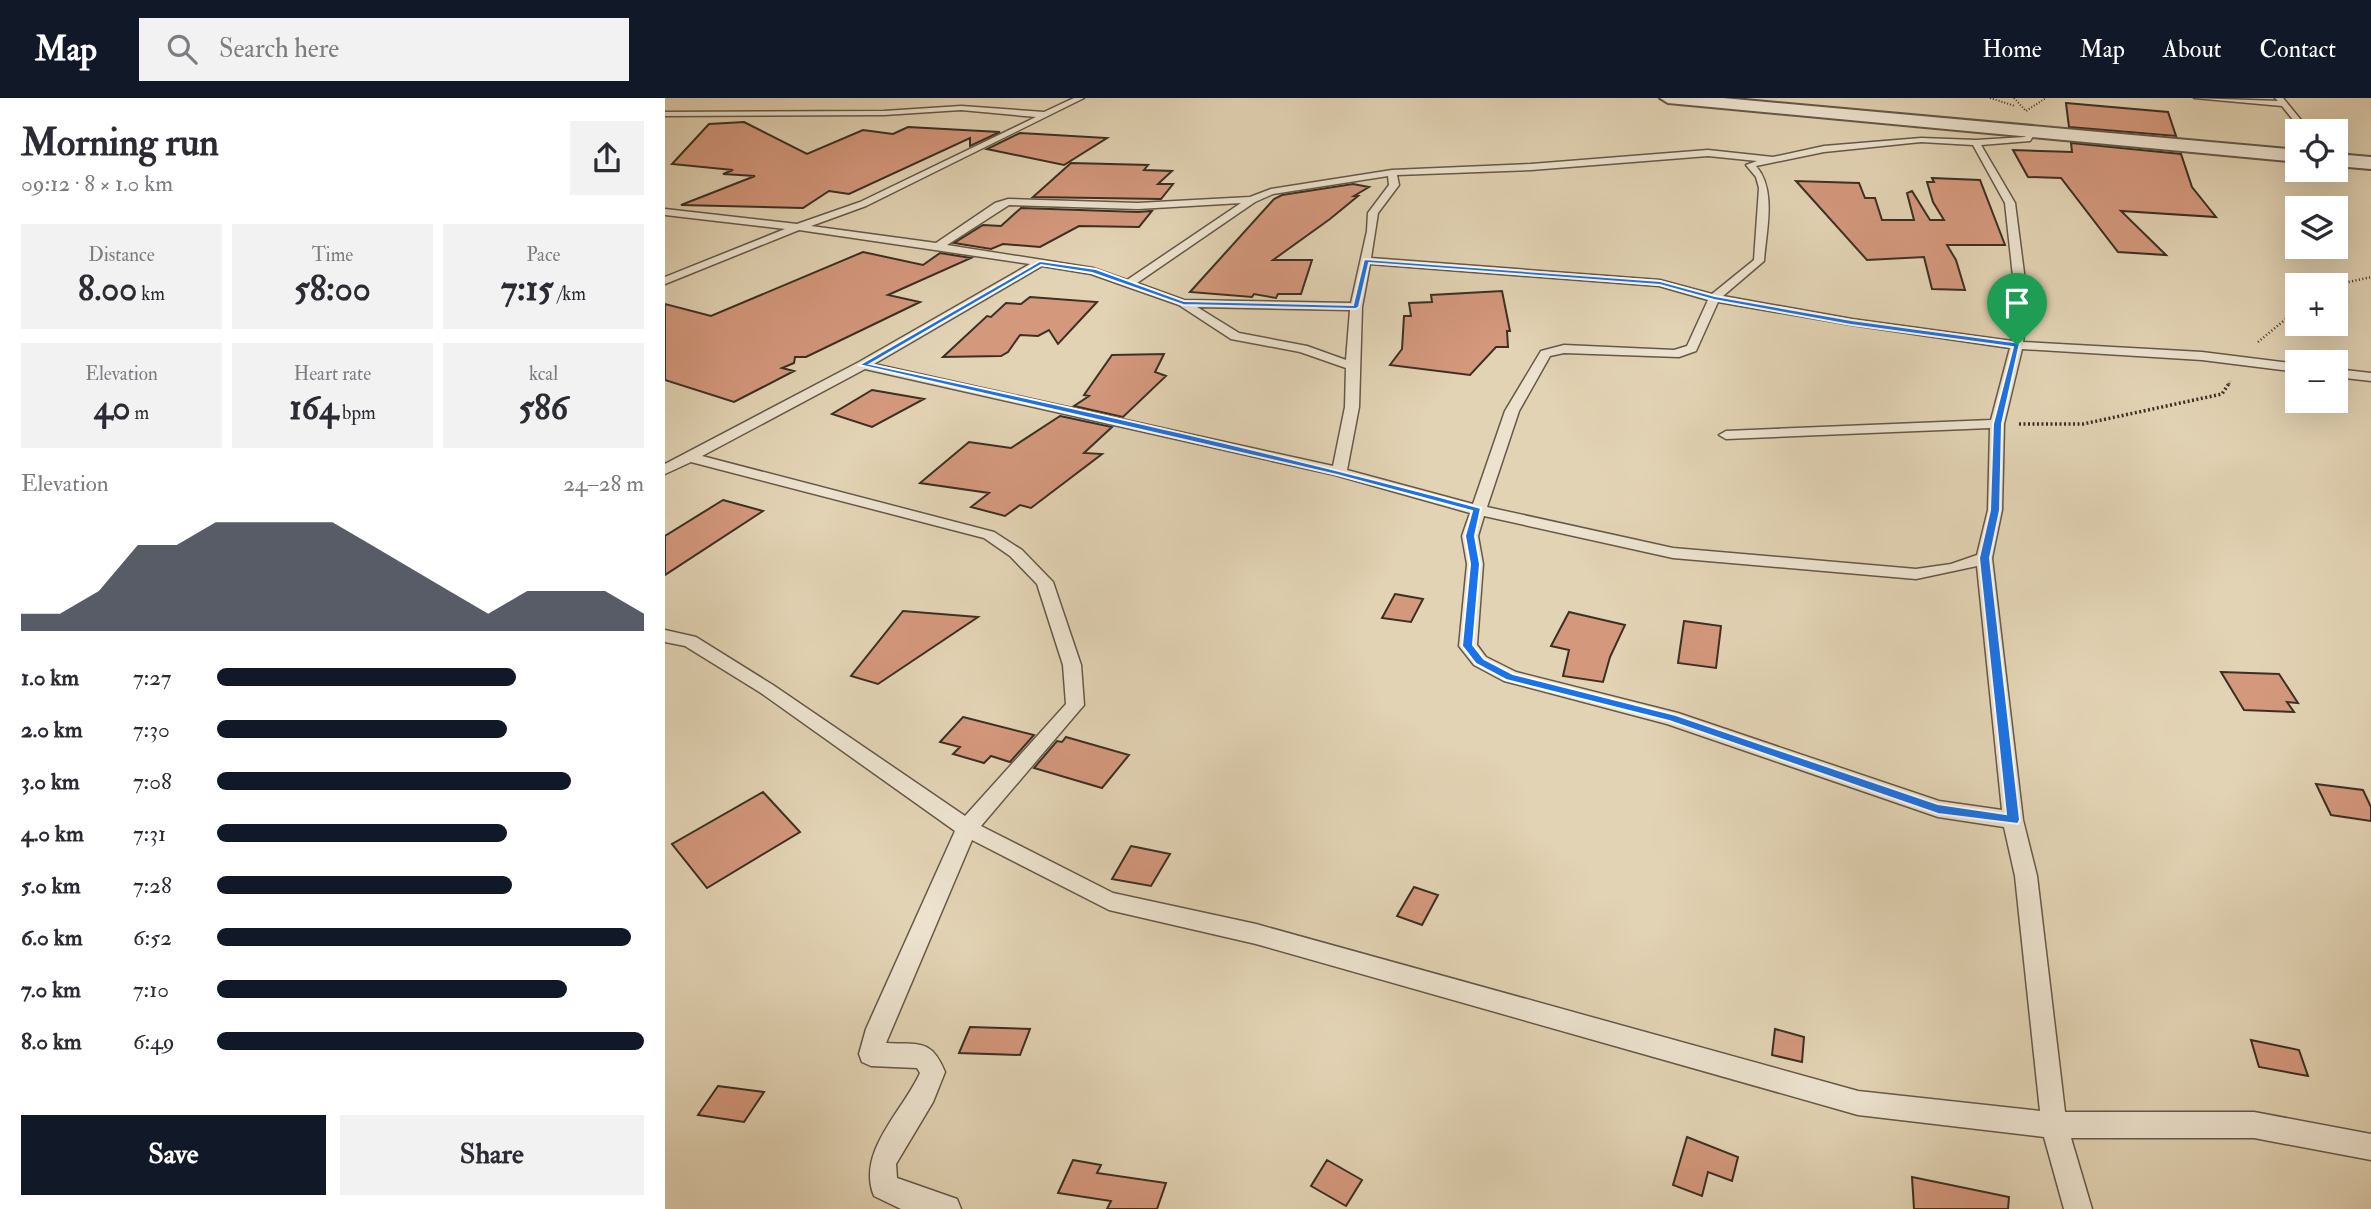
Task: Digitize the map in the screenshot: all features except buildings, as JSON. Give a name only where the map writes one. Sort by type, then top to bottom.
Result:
[{"type":"street","points":[[1668,98],[2285,155]]},
{"type":"street","points":[[2348,161],[2371,163]]},
{"type":"lane","points":[[665,281],[795,228],[862,219],[1080,98]]},
{"type":"lane","points":[[2198,98],[2280,101],[2296,119]]},
{"type":"lane","points":[[665,114],[884,113],[961,108],[1047,115]]},
{"type":"lane","points":[[2013,820],[1938,809],[1671,718],[1510,677],[1480,662],[1468,646],[1475,564],[1470,536],[1512,411],[1545,354],[1565,349],[1675,354],[1692,348],[1714,298],[1759,261],[1764,188],[1760,176],[1750,165],[1824,149],[1921,140],[1976,143],[2027,139],[2034,132]]},
{"type":"lane","points":[[1976,143],[2010,203],[2022,304],[2017,345],[1997,424],[1995,510],[1985,558],[2013,820],[2030,902],[2055,1125],[2078,1209]]},
{"type":"lane","points":[[937,247],[998,205],[1009,202],[1138,206],[1252,200],[1283,190],[1392,173],[1531,167],[1708,153],[1773,160]]},
{"type":"lane","points":[[1339,472],[1352,407],[1356,307],[1373,213],[1394,185],[1392,173]]},
{"type":"lane","points":[[1131,282],[1252,200]]},
{"type":"lane","points":[[665,212],[795,228],[862,219],[937,247],[1093,271],[1131,282],[1183,303],[1235,336],[1303,349],[1352,366]]},
{"type":"lane","points":[[1366,261],[1660,283],[1714,298],[1851,323],[2017,345],[2285,366]]},
{"type":"lane","points":[[665,470],[863,365],[1040,263]]},
{"type":"lane","points":[[1183,303],[1356,307]]},
{"type":"lane","points":[[863,365],[1339,472],[1477,510],[1674,554],[1916,574],[1985,558]]},
{"type":"lane","points":[[2348,374],[2371,377]]},
{"type":"lane","points":[[1726,435],[1997,424]]},
{"type":"lane","points":[[689,457],[989,535],[1016,554],[1045,582],[1073,666],[1075,705],[967,828],[878,1028],[871,1054],[924,1058],[933,1072],[924,1093],[883,1162],[884,1186],[905,1197],[947,1209]]},
{"type":"lane","points":[[665,636],[690,641],[767,689],[967,828],[1109,901],[1256,934],[1858,1103],[2055,1125],[2254,1125],[2371,1147]]},
{"type":"path","points":[[2014,98],[2026,111],[2046,98]]},
{"type":"path","points":[[2348,282],[2371,276]]},
{"type":"path","points":[[1997,424],[2083,424],[2222,394],[2255,345],[2285,320]]},
{"type":"route","points":[[1366,261],[1660,283],[1714,298],[1851,323],[2017,345],[1997,424],[1995,510],[1985,558],[2013,820],[1938,809],[1671,718],[1510,677],[1480,662],[1468,646],[1475,564],[1470,536],[1477,510],[1339,472],[863,365],[1040,263],[1093,271],[1131,282],[1183,303],[1356,307],[1366,261]]}]
